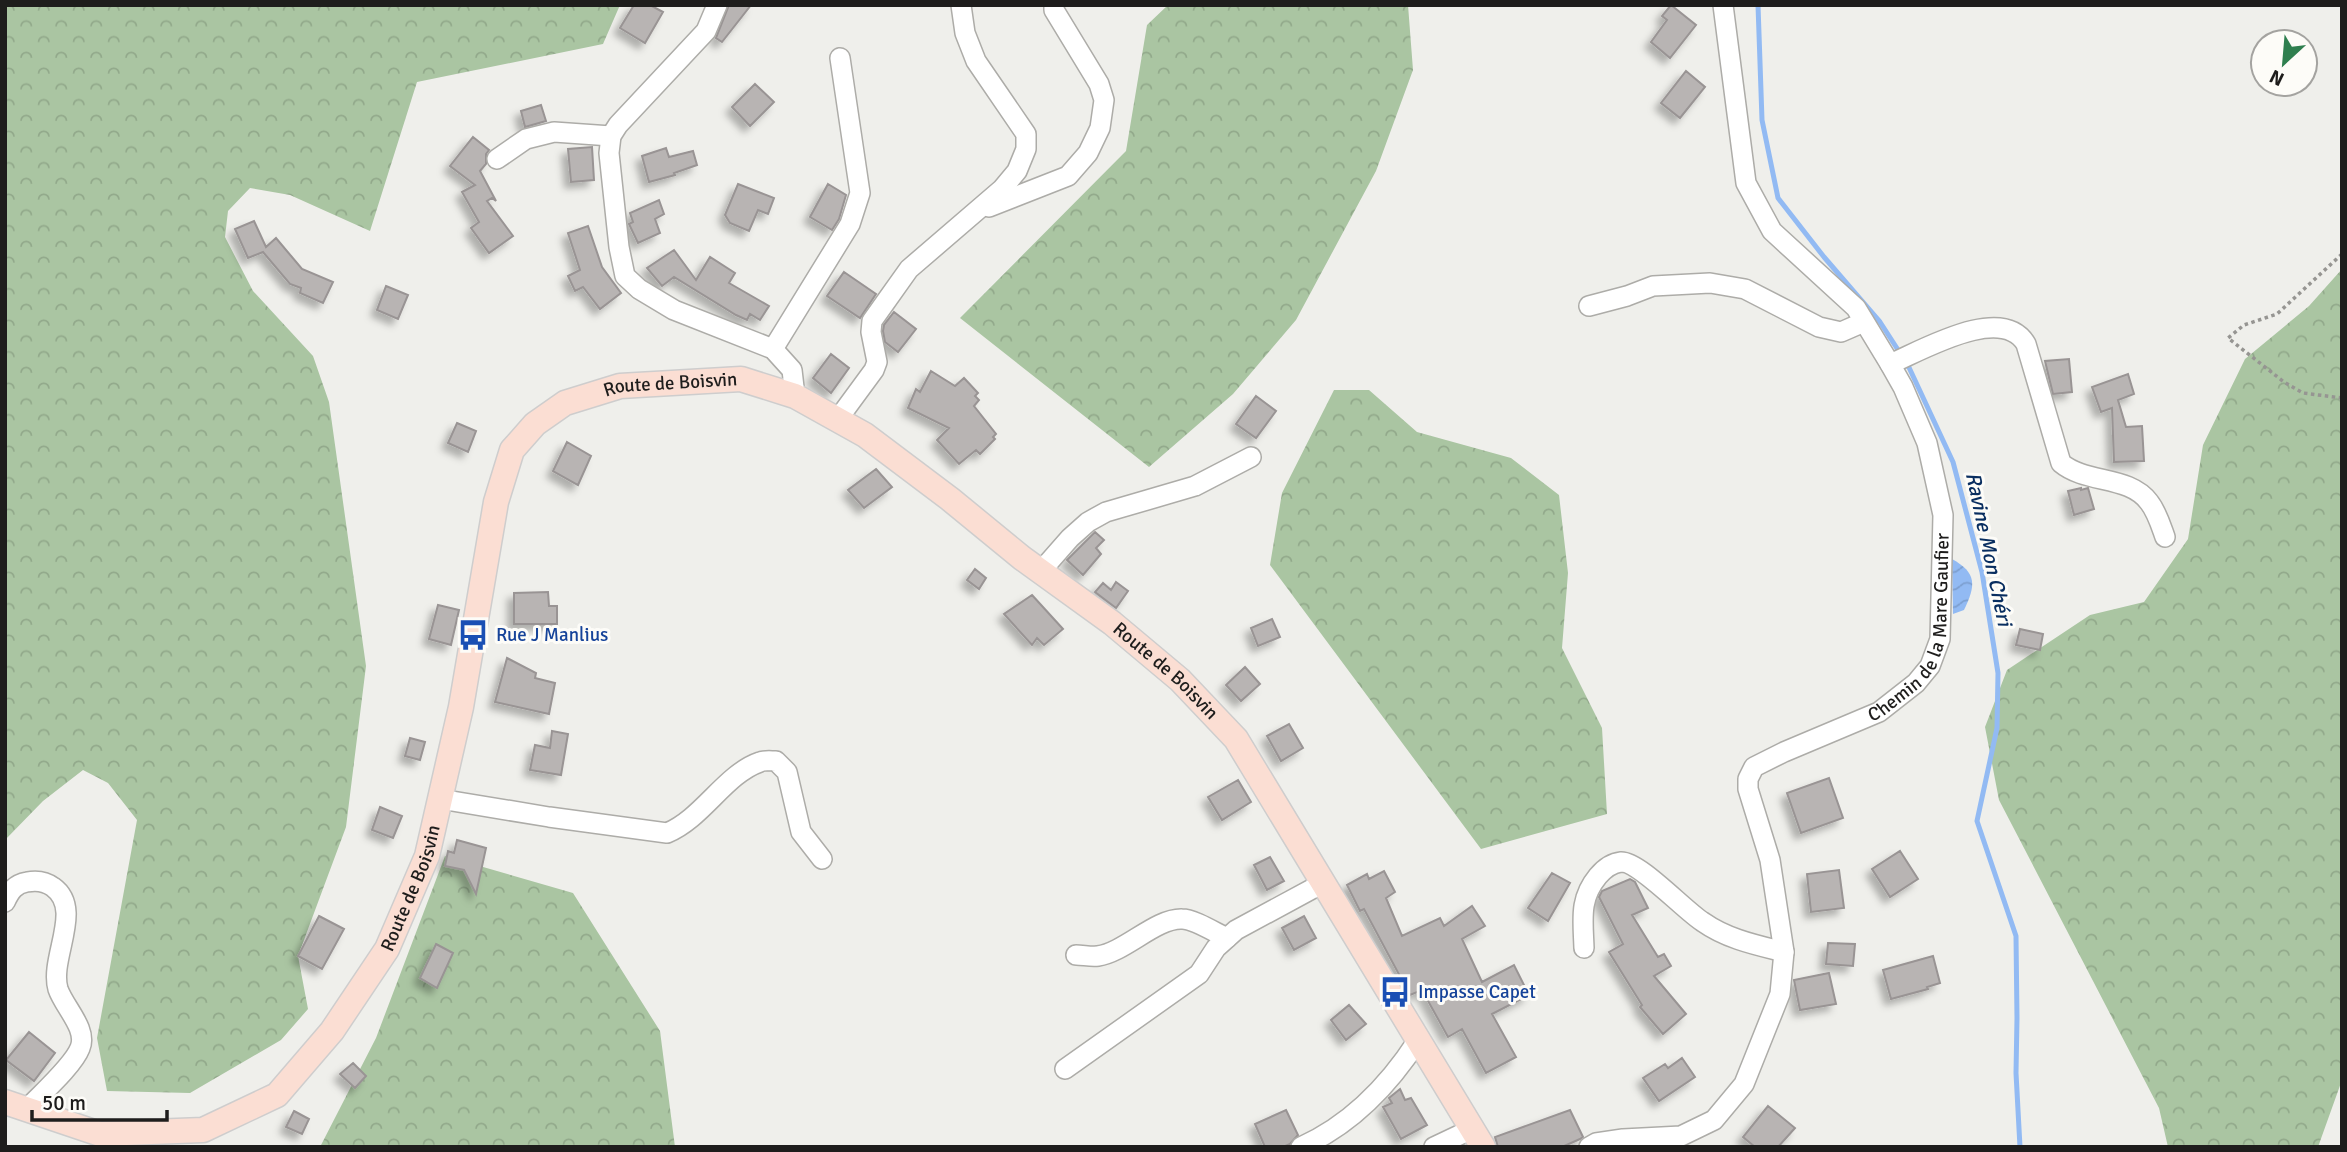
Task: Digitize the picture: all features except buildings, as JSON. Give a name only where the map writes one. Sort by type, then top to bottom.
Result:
[{"type":"main road","name":"Route de Boisvin","points":[[16,1106],[100,1134],[203,1130],[277,1095],[332,1031],[387,949],[427,856],[461,707],[496,502],[512,450],[536,424],[565,403],[620,386],[741,379],[795,396],[865,435],[1112,623],[1180,680],[1236,739],[1478,1138]]},
{"type":"street","points":[[717,5],[706,32],[618,125],[611,136],[609,153],[619,247],[625,276],[639,289],[674,310],[773,349],[792,370],[795,396]]},
{"type":"street","points":[[838,419],[874,370],[877,362],[871,332],[872,321],[908,269],[1002,189],[1017,171],[1027,149],[1026,134],[976,61],[965,33],[961,5]]},
{"type":"street","points":[[974,212],[1068,176],[1088,153],[1100,128],[1104,100],[1099,84],[1054,10],[1054,5]]},
{"type":"street","name":"Chemin de la Mare Gaufier","points":[[1589,1147],[1623,1139],[1681,1136],[1714,1120],[1744,1084],[1780,994],[1784,952],[1770,859],[1748,789],[1748,779],[1754,767],[1879,712],[1916,683],[1930,666],[1940,639],[1943,515],[1927,443],[1903,387],[1856,308],[1772,231],[1746,183],[1723,5]]},
{"type":"street","points":[[773,349],[850,224],[860,193],[840,58]]},
{"type":"street","points":[[497,159],[526,139],[554,132],[611,136]]},
{"type":"street","points":[[1589,306],[1653,286],[1710,283],[1745,289],[1819,327],[1841,332],[1864,322]]},
{"type":"street","points":[[1890,364],[1971,330],[1997,326],[2012,330],[2022,337],[2026,344],[2061,463],[2071,471],[2130,487],[2143,495],[2151,504],[2165,537]]},
{"type":"street","points":[[1041,571],[1070,537],[1106,512],[1195,486],[1251,457]]},
{"type":"street","points":[[440,799],[667,833],[682,827],[744,770],[762,761],[776,761],[787,772],[801,832],[822,859]]},
{"type":"street","points":[[1584,948],[1583,904],[1594,881],[1606,867],[1622,862],[1637,868],[1704,924],[1729,937],[1784,952]]},
{"type":"street","points":[[5,902],[10,891],[19,883],[34,880],[44,882],[63,896],[67,911],[57,972],[58,989],[82,1035],[81,1047],[73,1059],[16,1106]]},
{"type":"street","points":[[1065,1069],[1199,974],[1216,948],[1236,930],[1323,883]]},
{"type":"street","points":[[1076,955],[1097,956],[1110,952],[1157,927],[1184,919],[1227,938]]},
{"type":"street","points":[[1301,1147],[1327,1134],[1379,1092],[1419,1040]]},
{"type":"street","points":[[1434,1147],[1478,1138]]},
{"type":"path","points":[[2342,254],[2277,314],[2244,325],[2228,338],[2284,382],[2303,393],[2342,398]]},
{"type":"green space","points":[[5,5],[620,5],[603,44],[417,82],[370,231],[290,195],[250,188],[228,211],[225,237],[253,291],[313,356],[329,402],[366,666],[346,827],[298,956],[308,1009],[281,1040],[190,1093],[107,1091],[97,1038],[137,820],[108,783],[83,770],[43,801],[5,840]]},
{"type":"green space","points":[[1168,5],[1408,5],[1413,70],[1376,171],[1296,320],[1233,394],[1149,467],[960,318],[1126,151],[1147,25]]},
{"type":"green space","points":[[2342,269],[2342,1080],[2318,1147],[2168,1147],[2159,1108],[1999,800],[1985,727],[2007,670],[2090,615],[2144,602],[2188,539],[2203,445],[2245,359],[2309,306]]},
{"type":"green space","points":[[1334,390],[1369,390],[1417,432],[1511,458],[1559,495],[1568,573],[1562,648],[1602,728],[1607,814],[1481,849],[1270,565],[1282,493]]},
{"type":"green space","points":[[445,856],[573,893],[660,1031],[675,1147],[320,1147],[376,1038]]},
{"type":"water","points":[[1952,559],[1966,569],[1972,580],[1971,593],[1964,610],[1953,614]]},
{"type":"waterway","name":"Ravine Mon Chéri","points":[[1758,5],[1762,120],[1778,198],[1880,322],[1900,353]]},
{"type":"waterway","name":"Ravine Mon Chéri","points":[[1906,361],[1953,462],[1982,572],[1998,673],[1997,728],[1977,821],[2016,936],[2016,1073],[2020,1147]]},
{"type":"place","name":"Rue J Manlius","points":[[473,635]]},
{"type":"place","name":"Impasse Capet","points":[[1395,992]]}]
